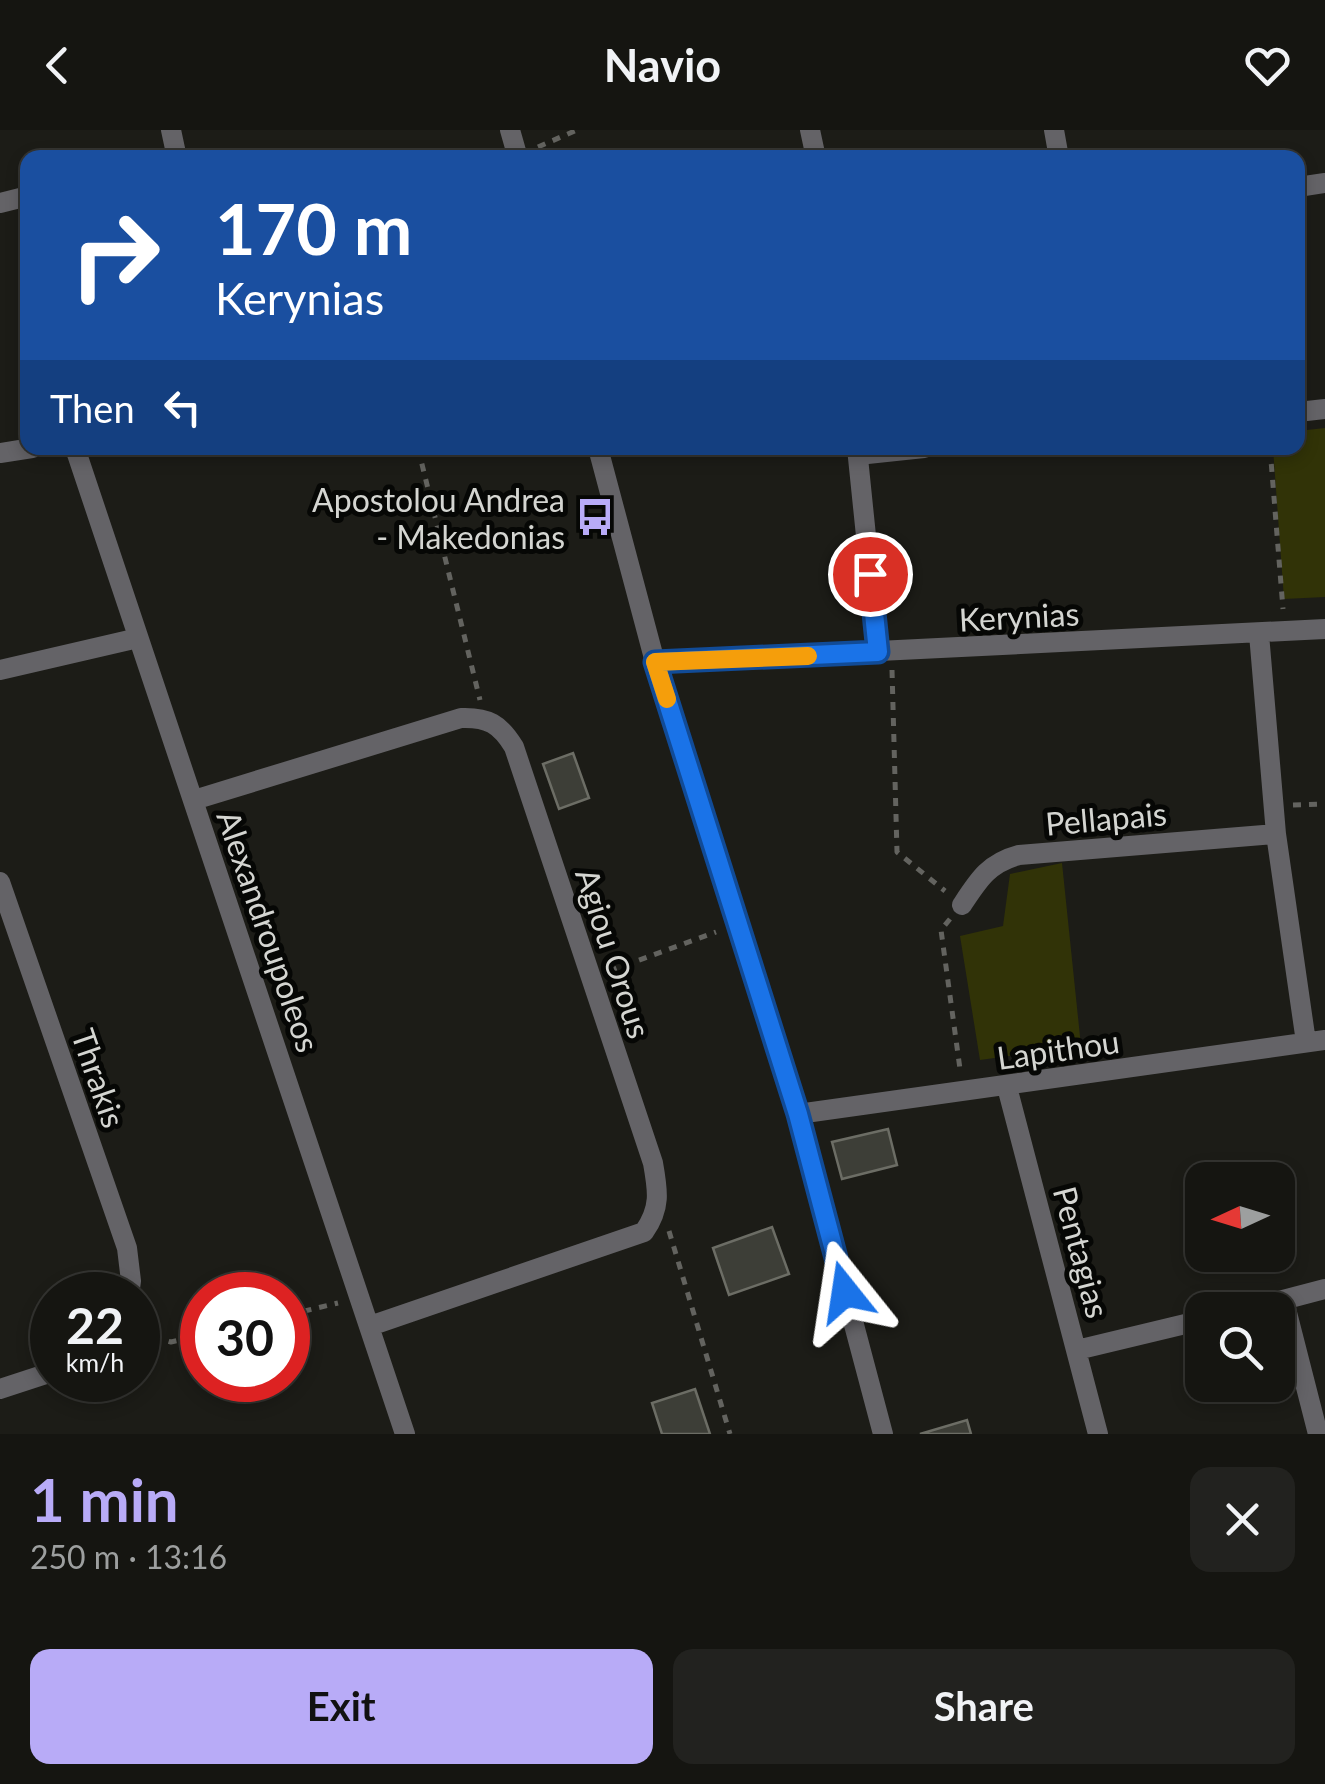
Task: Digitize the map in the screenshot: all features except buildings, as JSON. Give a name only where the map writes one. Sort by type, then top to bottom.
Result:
[{"type":"street","name":"Alexandroupoleos","points":[[77,455],[405,1434]]},
{"type":"street","points":[[600,455],[655,662],[798,1114],[883,1434]]},
{"type":"street","points":[[859,455],[885,652]]},
{"type":"street","name":"Kerynias","points":[[655,662],[1325,629]]},
{"type":"street","points":[[1260,634],[1276,834],[1315,1041]]},
{"type":"street","points":[[0,670],[138,638]]},
{"type":"street","points":[[194,800],[461,718],[485,717]]},
{"type":"street","name":"Agiou Orous","points":[[370,1326],[644,1232],[656,1214],[658,1194],[653,1163],[514,747],[502,728],[485,717]]},
{"type":"street","name":"Pellapais","points":[[962,904],[982,874],[1000,861],[1019,855],[1276,834]]},
{"type":"street","name":"Thrakis","points":[[0,882],[126,1248],[130,1272]]},
{"type":"street","name":"Lapithou","points":[[798,1114],[1315,1041]]},
{"type":"street","name":"Pentagias","points":[[1007,1087],[1098,1434]]},
{"type":"street","points":[[1295,1297],[1325,1289]]},
{"type":"street","points":[[1077,1350],[1185,1324]]},
{"type":"street","points":[[1295,1343],[1318,1434]]},
{"type":"street","points":[[0,1390],[30,1380]]},
{"type":"path","points":[[533,150],[577,130]]},
{"type":"path","points":[[420,455],[485,717]]},
{"type":"path","points":[[1271,455],[1285,632]]},
{"type":"path","points":[[885,652],[897,852],[962,904],[942,930],[964,1092]]},
{"type":"path","points":[[1273,806],[1325,804]]},
{"type":"path","points":[[591,977],[738,925]]},
{"type":"path","points":[[669,1231],[730,1434]]},
{"type":"path","points":[[310,1310],[361,1298]]},
{"type":"shaded area","points":[[1325,428],[1325,597],[1284,599],[1274,455],[1305,455],[1305,430]]},
{"type":"shaded area","points":[[1062,863],[1081,1046],[980,1060],[960,936],[1003,926],[1010,874]]},
{"type":"slow traffic","points":[[667,699],[655,662],[808,656]]},
{"type":"place","name":"Apostolou Andrea - Makedonias","points":[[595,517]]},
{"type":"route","points":[[845,1292],[798,1114],[655,662],[878,652],[870,574]]}]
